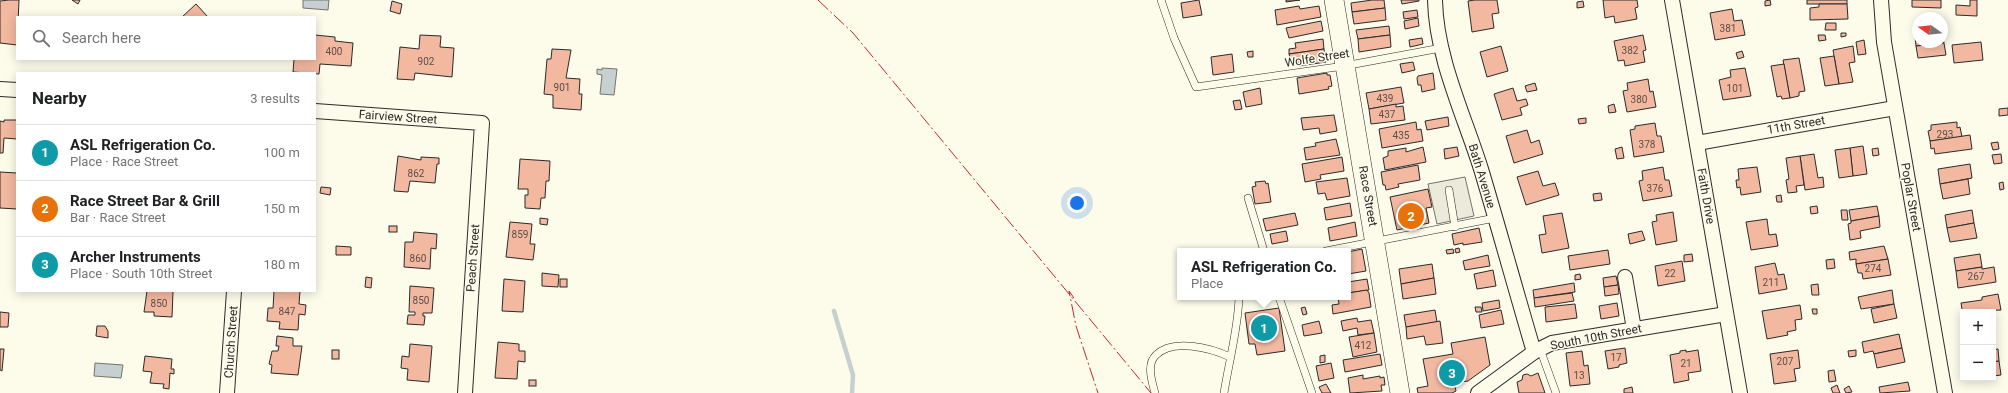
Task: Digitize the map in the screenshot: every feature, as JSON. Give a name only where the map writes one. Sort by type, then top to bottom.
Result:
[{"type":"main road","name":"Race Street","points":[[1334,0],[1344,66],[1376,242],[1400,393]]},
{"type":"street","name":"Bath Avenue","points":[[1435,0],[1441,48],[1537,350]]},
{"type":"street","name":"Faith Drive","points":[[1672,0],[1740,393]]},
{"type":"street","name":"Poplar Street","points":[[1881,0],[1884,42],[1945,393]]},
{"type":"street","points":[[0,89],[16,90]]},
{"type":"street","name":"11th Street","points":[[1697,143],[1895,108]]},
{"type":"street","name":"Fairview Street","points":[[316,111],[482,123]]},
{"type":"street","name":"Peach Street","points":[[464,393],[482,123]]},
{"type":"street","points":[[1625,277],[1634,329]]},
{"type":"street","name":"Church Street","points":[[227,393],[234,292]]},
{"type":"street","name":"South 10th Street","points":[[1478,393],[1537,350],[1552,343],[1726,314]]},
{"type":"lane","name":"Wolfe Street","points":[[1161,0],[1174,38],[1196,87],[1344,66],[1441,48]]},
{"type":"lane","points":[[1449,190],[1455,227]]},
{"type":"lane","points":[[1248,198],[1263,248]]},
{"type":"lane","points":[[1343,248],[1495,218]]},
{"type":"lane","points":[[1224,393],[1230,356],[1235,339],[1239,300]]},
{"type":"lane","points":[[1280,300],[1312,393]]},
{"type":"lane","points":[[1155,393],[1151,380],[1151,364],[1156,355],[1169,348],[1187,346],[1214,349],[1230,356]]},
{"type":"lane","name":"Bath Avenue","points":[[1537,350],[1556,393]]},
{"type":"shaded area","points":[[303,0],[329,0],[328,10],[303,8]]},
{"type":"shaded area","points":[[602,68],[617,69],[614,95],[600,94],[602,75],[597,74],[597,69],[602,70]]},
{"type":"shaded area","points":[[1465,177],[1474,216],[1437,224],[1428,184]]},
{"type":"shaded area","points":[[95,363],[123,365],[121,378],[94,376]]},
{"type":"building","points":[[19,0],[18,16],[16,16],[16,45],[0,43],[0,1]]},
{"type":"building","points":[[72,0],[80,0],[78,4]]},
{"type":"building","points":[[1199,0],[1202,15],[1183,18],[1181,3]]},
{"type":"building","points":[[1286,0],[1300,0],[1286,2]]},
{"type":"building","points":[[1384,0],[1385,8],[1352,12],[1351,3]]},
{"type":"building","points":[[1401,0],[1419,0],[1419,1],[1402,4]]},
{"type":"building","points":[[1497,0],[1499,13],[1492,14],[1494,28],[1472,32],[1468,1]]},
{"type":"building","points":[[1603,0],[1637,0],[1638,7],[1635,8],[1637,19],[1615,23],[1614,16],[1605,18]]},
{"type":"building","points":[[1770,0],[1771,5],[1765,6],[1765,1]]},
{"type":"building","points":[[1807,0],[1847,0],[1847,4],[1807,4]]},
{"type":"building","points":[[1912,0],[1941,0],[1941,8],[1912,7]]},
{"type":"building","points":[[1970,0],[1977,0],[1977,16],[1956,15],[1956,5],[1970,6]]},
{"type":"building","points":[[392,1],[402,4],[400,14],[390,11]]},
{"type":"building","points":[[1583,1],[1584,7],[1577,8],[1577,2]]},
{"type":"building","points":[[196,4],[207,16],[183,16]]},
{"type":"building","points":[[1819,4],[1847,4],[1848,19],[1810,20],[1810,8],[1819,7]]},
{"type":"building","points":[[1299,6],[1300,9],[1319,6],[1321,17],[1277,25],[1275,10]]},
{"type":"building","points":[[1385,8],[1386,20],[1354,24],[1352,12]]},
{"type":"building","points":[[1732,9],[1734,21],[1742,20],[1745,35],[1715,40],[1710,13]]},
{"type":"building","points":[[1417,10],[1418,17],[1404,19],[1403,12]]},
{"type":"building","points":[[1418,18],[1419,26],[1405,29],[1404,21]]},
{"type":"building","points":[[1321,21],[1323,31],[1289,38],[1286,28]]},
{"type":"building","points":[[1826,23],[1836,23],[1836,30],[1825,30]]},
{"type":"building","points":[[1389,26],[1390,35],[1358,39],[1356,30]]},
{"type":"building","points":[[1841,33],[1846,33],[1846,36],[1841,37]]},
{"type":"building","points":[[316,35],[335,37],[335,41],[353,43],[351,66],[320,64],[319,74],[316,74],[316,72],[293,72],[294,60],[316,60]]},
{"type":"building","points":[[420,35],[441,36],[440,47],[454,48],[452,77],[415,73],[414,80],[397,79],[400,47],[419,49]]},
{"type":"building","points":[[1390,35],[1391,47],[1359,52],[1358,39]]},
{"type":"building","points":[[1643,35],[1646,50],[1643,51],[1645,62],[1625,66],[1624,60],[1618,61],[1614,41]]},
{"type":"building","points":[[1818,35],[1825,35],[1826,40],[1819,41]]},
{"type":"building","points":[[1422,38],[1423,44],[1410,47],[1409,40]]},
{"type":"building","points":[[1323,39],[1324,49],[1289,54],[1289,49],[1296,48],[1295,43]]},
{"type":"building","points":[[1864,40],[1866,54],[1858,55],[1856,42]]},
{"type":"building","points":[[1981,42],[1983,60],[1954,63],[1952,45]]},
{"type":"building","points":[[1501,46],[1508,71],[1487,77],[1480,52]]},
{"type":"building","points":[[1853,46],[1855,62],[1849,63],[1853,82],[1839,84],[1833,50]]},
{"type":"building","points":[[1916,48],[1945,48],[1946,55],[1918,58]]},
{"type":"building","points":[[552,49],[571,50],[566,78],[580,79],[579,94],[582,94],[581,110],[553,108],[553,95],[544,94],[547,59],[551,59]]},
{"type":"building","points":[[1324,49],[1326,62],[1299,66],[1298,60],[1291,61],[1289,54]]},
{"type":"building","points":[[1253,51],[1253,57],[1248,57],[1247,52]]},
{"type":"building","points":[[1742,51],[1744,57],[1738,59],[1736,53]]},
{"type":"building","points":[[1232,54],[1234,72],[1213,75],[1211,57]]},
{"type":"building","points":[[1834,56],[1839,84],[1825,86],[1820,58]]},
{"type":"building","points":[[1799,58],[1805,91],[1799,92],[1799,96],[1790,98],[1783,60]]},
{"type":"building","points":[[1413,62],[1415,70],[1402,73],[1400,64]]},
{"type":"building","points":[[1784,64],[1790,98],[1782,99],[1781,96],[1777,97],[1771,66]]},
{"type":"building","points":[[1745,68],[1751,96],[1723,100],[1719,80],[1731,77],[1730,70]]},
{"type":"building","points":[[1327,73],[1327,75],[1330,75],[1332,86],[1328,87],[1329,89],[1299,94],[1297,78]]},
{"type":"building","points":[[1433,73],[1435,89],[1422,92],[1421,85],[1418,85],[1418,76]]},
{"type":"building","points":[[1648,79],[1650,92],[1653,91],[1656,107],[1627,112],[1623,91],[1628,90],[1627,83]]},
{"type":"building","points":[[1535,83],[1537,90],[1527,92],[1525,86]]},
{"type":"building","points":[[1401,87],[1404,103],[1369,109],[1366,93]]},
{"type":"building","points":[[1260,88],[1262,104],[1246,107],[1243,92]]},
{"type":"building","points":[[1513,88],[1517,101],[1526,99],[1528,105],[1520,108],[1522,115],[1502,120],[1494,94]]},
{"type":"building","points":[[1240,100],[1242,109],[1235,110],[1233,101]]},
{"type":"building","points":[[1396,104],[1396,107],[1403,106],[1405,120],[1371,124],[1369,109]]},
{"type":"building","points":[[1614,104],[1616,112],[1609,113],[1608,106]]},
{"type":"building","points":[[2008,108],[2008,115],[1999,116],[1999,109]]},
{"type":"building","points":[[1334,115],[1337,131],[1320,134],[1319,128],[1303,130],[1301,118]]},
{"type":"building","points":[[1448,117],[1449,126],[1427,130],[1425,121]]},
{"type":"building","points":[[1586,118],[1586,123],[1579,124],[1578,119]]},
{"type":"building","points":[[4,120],[16,120],[16,139],[4,138],[3,153],[0,153],[0,121],[4,122]]},
{"type":"building","points":[[1416,122],[1417,130],[1421,129],[1423,141],[1382,148],[1379,129]]},
{"type":"building","points":[[1957,122],[1957,128],[1960,127],[1962,137],[1930,141],[1928,131],[1931,130],[1931,125]]},
{"type":"building","points":[[1655,123],[1657,136],[1661,136],[1664,152],[1634,157],[1630,130],[1635,129],[1635,126]]},
{"type":"building","points":[[1527,130],[1531,143],[1539,140],[1543,154],[1514,163],[1506,136]]},
{"type":"building","points":[[1970,135],[1972,149],[1935,154],[1934,148],[1931,149],[1930,141]]},
{"type":"building","points":[[1336,139],[1340,155],[1306,160],[1304,148],[1316,146],[1315,143]]},
{"type":"building","points":[[1998,142],[1999,149],[1993,150],[1991,143]]},
{"type":"building","points":[[1863,146],[1867,174],[1853,176],[1850,148]]},
{"type":"building","points":[[1423,147],[1426,162],[1385,170],[1383,158],[1388,156],[1388,151],[1406,148],[1406,152]]},
{"type":"building","points":[[1457,147],[1459,156],[1445,159],[1444,149]]},
{"type":"building","points":[[1622,147],[1624,158],[1617,159],[1615,149]]},
{"type":"building","points":[[1850,148],[1853,176],[1839,178],[1835,150]]},
{"type":"building","points":[[1878,148],[1879,155],[1873,156],[1872,149]]},
{"type":"building","points":[[1814,154],[1818,178],[1823,177],[1824,187],[1805,190],[1800,156]]},
{"type":"building","points":[[2001,154],[2002,163],[1994,164],[1992,155]]},
{"type":"building","points":[[398,156],[421,160],[421,157],[439,158],[435,183],[410,181],[408,192],[394,191]]},
{"type":"building","points":[[1800,156],[1804,185],[1796,186],[1797,192],[1788,193],[1786,180],[1789,179],[1786,158]]},
{"type":"building","points":[[1342,157],[1344,171],[1320,175],[1321,179],[1305,182],[1302,164]]},
{"type":"building","points":[[520,159],[550,161],[549,181],[546,181],[545,198],[541,198],[540,209],[525,208],[525,195],[528,195],[528,189],[518,189]]},
{"type":"building","points":[[1970,164],[1972,178],[1940,184],[1938,169]]},
{"type":"building","points":[[1418,165],[1420,180],[1398,184],[1399,187],[1386,190],[1385,185],[1383,185],[1381,172]]},
{"type":"building","points":[[1663,167],[1665,180],[1669,180],[1672,196],[1643,201],[1639,181],[1643,180],[1642,171]]},
{"type":"building","points":[[1757,167],[1761,192],[1741,195],[1740,187],[1737,188],[1736,180],[1739,180],[1738,169]]},
{"type":"building","points":[[1538,171],[1543,186],[1555,183],[1559,195],[1526,205],[1517,177]]},
{"type":"building","points":[[0,172],[16,173],[16,209],[0,208]]},
{"type":"building","points":[[1347,178],[1350,196],[1327,200],[1325,193],[1318,194],[1316,182]]},
{"type":"building","points":[[1968,179],[1970,194],[1943,199],[1940,184]]},
{"type":"building","points":[[1265,181],[1266,184],[1268,183],[1271,202],[1255,204],[1252,187],[1256,186],[1255,182]]},
{"type":"building","points":[[2003,182],[2004,189],[2000,190],[1999,183]]},
{"type":"building","points":[[321,187],[331,188],[330,195],[320,193]]},
{"type":"building","points":[[1428,189],[1432,207],[1426,208],[1429,223],[1397,230],[1390,197]]},
{"type":"building","points":[[1601,193],[1602,200],[1594,201],[1593,194]]},
{"type":"building","points":[[1781,195],[1782,202],[1777,202],[1776,196]]},
{"type":"building","points":[[1350,203],[1352,216],[1326,220],[1324,208]]},
{"type":"building","points":[[1817,206],[1818,213],[1811,214],[1810,207]]},
{"type":"building","points":[[1877,206],[1879,216],[1851,221],[1849,210]]},
{"type":"building","points":[[1841,210],[1847,210],[1848,220],[1842,220]]},
{"type":"building","points":[[1972,210],[1974,223],[1947,228],[1945,215]]},
{"type":"building","points":[[1673,212],[1677,241],[1656,245],[1652,222],[1657,221],[1656,215]]},
{"type":"building","points":[[1295,213],[1298,225],[1266,231],[1263,219]]},
{"type":"building","points":[[1562,213],[1569,248],[1542,253],[1539,235],[1546,234],[1543,216]]},
{"type":"building","points":[[1879,216],[1880,227],[1860,231],[1861,238],[1850,240],[1848,224],[1851,223],[1851,221]]},
{"type":"building","points":[[540,218],[548,219],[547,225],[540,224]]},
{"type":"building","points":[[1767,219],[1769,235],[1776,234],[1778,246],[1751,250],[1746,222]]},
{"type":"building","points":[[510,222],[532,224],[530,244],[535,244],[533,260],[506,257]]},
{"type":"building","points":[[1355,222],[1357,236],[1330,241],[1328,228]]},
{"type":"building","points":[[1974,223],[1977,238],[1950,242],[1947,228]]},
{"type":"building","points":[[389,226],[397,226],[397,232],[389,232]]},
{"type":"building","points":[[1479,228],[1482,242],[1454,245],[1452,234]]},
{"type":"building","points":[[1286,231],[1288,241],[1272,244],[1270,234]]},
{"type":"building","points":[[1642,231],[1645,240],[1630,244],[1628,234]]},
{"type":"building","points":[[414,232],[437,234],[436,249],[431,248],[430,269],[404,267],[405,242],[413,242]]},
{"type":"building","points":[[336,246],[351,247],[351,255],[336,255]]},
{"type":"building","points":[[1884,246],[1888,259],[1856,264],[1856,259],[1850,260],[1849,252]]},
{"type":"building","points":[[1459,248],[1460,252],[1456,253],[1455,249]]},
{"type":"building","points":[[1362,249],[1366,271],[1351,274],[1351,251]]},
{"type":"building","points":[[1453,249],[1454,253],[1447,254],[1446,250]]},
{"type":"building","points":[[1608,250],[1610,264],[1570,270],[1568,256]]},
{"type":"building","points":[[1692,254],[1693,261],[1684,262],[1684,255]]},
{"type":"building","points":[[1980,254],[1982,267],[1956,271],[1954,258]]},
{"type":"building","points":[[1488,255],[1490,266],[1465,270],[1463,261]]},
{"type":"building","points":[[1834,259],[1835,268],[1827,269],[1826,260]]},
{"type":"building","points":[[1888,259],[1891,275],[1863,279],[1862,273],[1858,273],[1856,264]]},
{"type":"building","points":[[1682,261],[1685,281],[1658,286],[1655,266]]},
{"type":"building","points":[[1775,263],[1778,275],[1784,274],[1787,289],[1759,294],[1755,267]]},
{"type":"building","points":[[1432,264],[1434,278],[1401,284],[1399,269]]},
{"type":"building","points":[[1982,267],[1982,269],[1994,267],[1996,282],[1958,288],[1956,271]]},
{"type":"building","points":[[1493,270],[1496,286],[1477,289],[1474,274]]},
{"type":"building","points":[[542,273],[559,275],[558,287],[542,286]]},
{"type":"building","points":[[1580,274],[1581,279],[1575,280],[1575,275]]},
{"type":"building","points":[[1616,276],[1618,285],[1604,287],[1603,278]]},
{"type":"building","points":[[366,277],[372,278],[371,288],[365,287]]},
{"type":"building","points":[[1434,278],[1436,294],[1403,299],[1401,284]]},
{"type":"building","points":[[504,279],[525,281],[523,312],[502,311]]},
{"type":"building","points":[[560,279],[567,279],[567,287],[560,287]]},
{"type":"building","points":[[1367,279],[1369,290],[1351,293],[1351,282]]},
{"type":"building","points":[[1574,283],[1575,292],[1534,298],[1533,290]]},
{"type":"building","points":[[1818,284],[1819,295],[1812,295],[1811,285]]},
{"type":"building","points":[[1618,285],[1619,294],[1605,296],[1604,287]]},
{"type":"building","points":[[410,286],[434,288],[432,313],[423,313],[423,316],[425,316],[424,325],[407,324],[408,315],[415,315],[415,312],[409,312]]},
{"type":"building","points":[[1367,290],[1369,293],[1371,307],[1333,314],[1332,305],[1339,304],[1338,300],[1351,300],[1351,293]]},
{"type":"building","points":[[1892,290],[1894,304],[1861,309],[1858,297]]},
{"type":"building","points":[[147,292],[173,292],[172,317],[154,316],[154,312],[144,312]]},
{"type":"building","points":[[274,292],[300,292],[299,304],[306,305],[305,315],[299,314],[298,330],[279,329],[280,322],[267,321],[268,308],[273,308]]},
{"type":"building","points":[[1572,293],[1574,301],[1535,307],[1534,298]]},
{"type":"building","points":[[1998,294],[2001,310],[1962,309],[1961,303],[1982,300],[1982,297]]},
{"type":"building","points":[[1499,300],[1500,308],[1483,311],[1482,303]]},
{"type":"building","points":[[1617,303],[1619,316],[1601,319],[1599,306]]},
{"type":"building","points":[[1575,304],[1577,318],[1546,322],[1545,307]]},
{"type":"building","points":[[1894,304],[1897,318],[1874,323],[1871,309]]},
{"type":"building","points":[[1800,305],[1802,319],[1795,320],[1796,330],[1787,332],[1788,335],[1767,339],[1762,311]]},
{"type":"building","points":[[1305,307],[1307,314],[1303,315],[1301,308]]},
{"type":"building","points":[[1475,307],[1481,307],[1482,312],[1476,312]]},
{"type":"building","points":[[1279,308],[1285,351],[1257,355],[1255,344],[1249,344],[1245,313]]},
{"type":"building","points":[[1812,309],[1817,309],[1817,314],[1813,314]]},
{"type":"building","points":[[1435,310],[1437,322],[1406,327],[1404,315]]},
{"type":"building","points":[[1501,310],[1504,324],[1481,328],[1479,315]]},
{"type":"building","points":[[0,312],[9,313],[8,327],[0,327]]},
{"type":"building","points":[[1357,318],[1358,322],[1371,320],[1374,333],[1358,335],[1357,328],[1343,331],[1341,321]]},
{"type":"building","points":[[1319,321],[1322,333],[1304,336],[1302,325]]},
{"type":"building","points":[[1440,321],[1443,343],[1426,345],[1424,336],[1407,339],[1406,327]]},
{"type":"building","points":[[97,326],[105,326],[108,331],[108,338],[96,336]]},
{"type":"building","points":[[1374,333],[1377,352],[1353,357],[1349,337]]},
{"type":"building","points":[[1899,334],[1902,348],[1874,354],[1873,351],[1864,353],[1862,342]]},
{"type":"building","points":[[277,336],[293,338],[293,346],[302,346],[298,375],[271,373],[272,365],[269,364],[272,351],[278,351],[279,346],[276,346]]},
{"type":"building","points":[[1485,337],[1490,365],[1468,381],[1454,383],[1456,391],[1452,393],[1418,393],[1417,388],[1428,386],[1423,359],[1453,354],[1451,343]]},
{"type":"building","points":[[498,342],[519,344],[519,351],[525,351],[525,362],[518,361],[517,379],[495,378]]},
{"type":"building","points":[[410,344],[432,346],[429,382],[407,380],[408,369],[401,368],[402,356],[409,357]]},
{"type":"building","points":[[1625,348],[1627,363],[1619,365],[1619,367],[1608,369],[1605,351]]},
{"type":"building","points":[[1902,348],[1905,362],[1877,368],[1874,354]]},
{"type":"building","points":[[0,349],[4,349],[2,371],[0,370]]},
{"type":"building","points":[[1996,349],[1998,349],[1999,361],[1996,362]]},
{"type":"building","points":[[332,350],[339,350],[339,359],[332,359]]},
{"type":"building","points":[[1686,350],[1686,352],[1698,350],[1701,371],[1688,373],[1689,380],[1674,383],[1670,355]]},
{"type":"building","points":[[1798,350],[1800,368],[1794,369],[1796,381],[1774,384],[1770,354]]},
{"type":"building","points":[[1856,350],[1856,356],[1849,357],[1848,351]]},
{"type":"building","points":[[1582,351],[1584,366],[1588,365],[1590,384],[1570,386],[1566,353]]},
{"type":"building","points":[[1380,354],[1382,365],[1345,372],[1343,360]]},
{"type":"building","points":[[1325,355],[1325,362],[1320,363],[1320,356]]},
{"type":"building","points":[[145,356],[172,359],[171,369],[174,369],[174,374],[170,373],[169,389],[163,388],[164,384],[150,383],[152,372],[143,371]]},
{"type":"building","points":[[1999,361],[2001,375],[1996,376],[1996,362]]},
{"type":"building","points":[[1331,363],[1334,378],[1319,381],[1316,366]]},
{"type":"building","points":[[1834,370],[1836,381],[1829,382],[1828,371]]},
{"type":"building","points":[[1538,373],[1545,393],[1519,393],[1517,382],[1522,380],[1523,375],[1527,374],[1531,376]]},
{"type":"building","points":[[1363,375],[1363,379],[1380,376],[1380,378],[1384,377],[1385,385],[1381,385],[1382,391],[1350,393],[1348,378]]},
{"type":"building","points":[[529,380],[536,380],[536,386],[529,386]]},
{"type":"building","points":[[1908,382],[1910,391],[1880,393],[1879,387]]},
{"type":"building","points":[[1326,384],[1331,393],[1322,393],[1319,387]]},
{"type":"building","points":[[1837,385],[1840,393],[1833,393],[1831,388]]},
{"type":"building","points":[[1849,386],[1852,392],[1846,393],[1844,389]]},
{"type":"building","points":[[1632,387],[1633,393],[1624,393],[1624,389]]},
{"type":"waterway","points":[[834,311],[853,375],[852,393]]},
{"type":"power","points":[[818,0],[853,33],[1151,393]]},
{"type":"power","points":[[1074,298],[1069,291],[1076,326],[1098,393]]},
{"type":"place","name":"Race Street Bar & Grill","points":[[1411,216]]},
{"type":"place","name":"ASL Refrigeration Co.","points":[[1264,328]]},
{"type":"place","name":"Archer Instruments","points":[[1452,373]]}]
